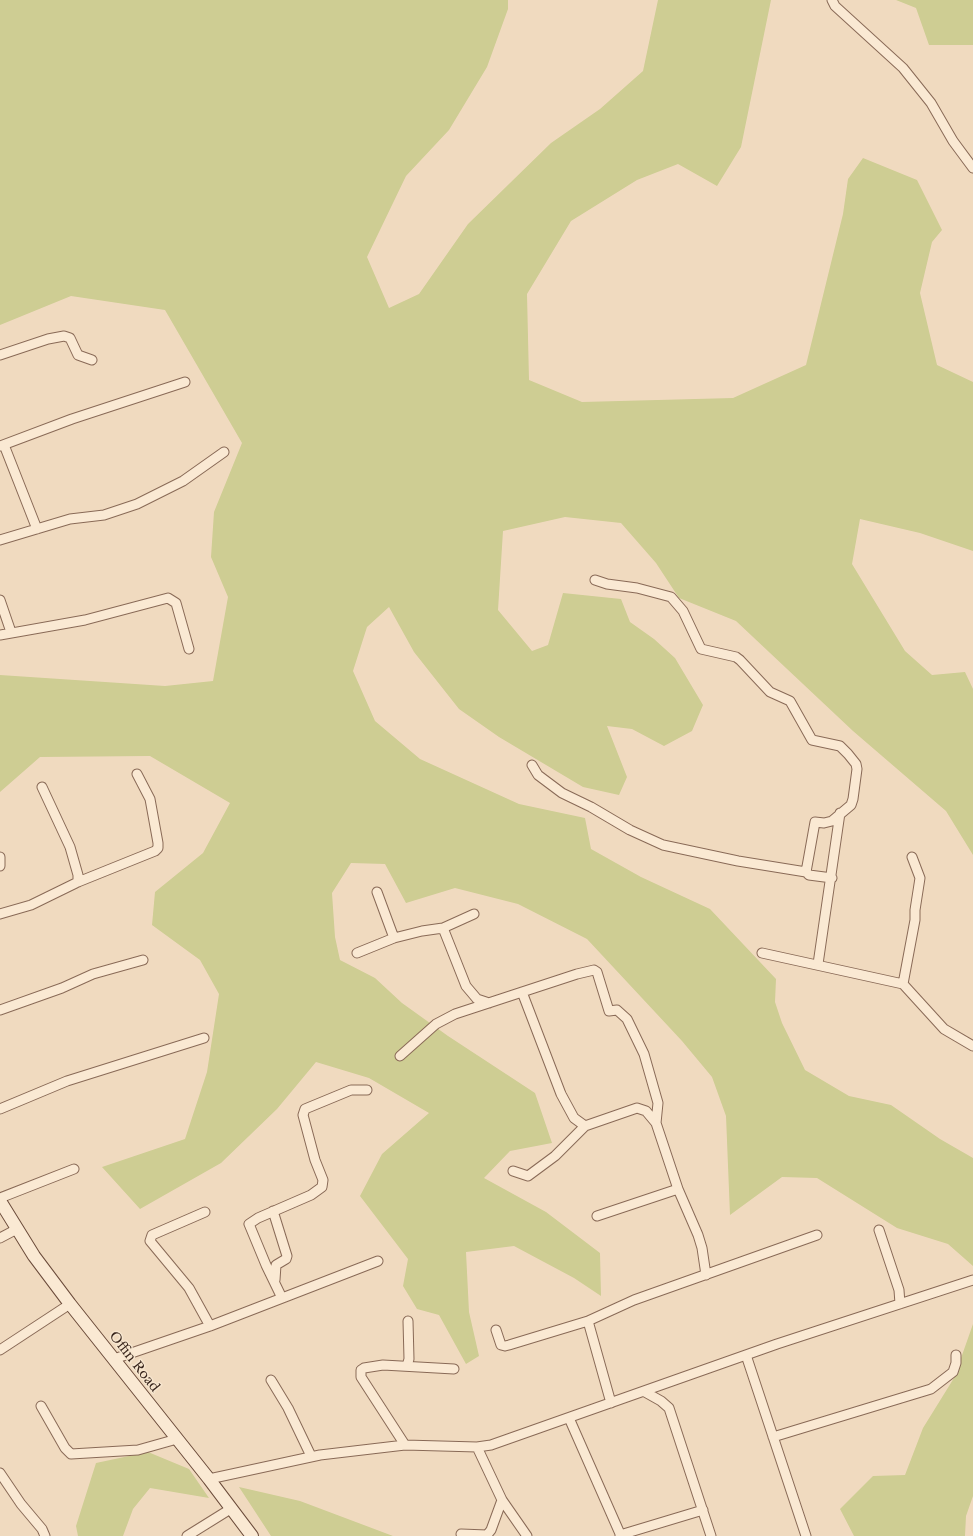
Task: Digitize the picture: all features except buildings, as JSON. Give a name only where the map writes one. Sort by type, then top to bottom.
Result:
[{"type":"street","points":[[832,0],[836,6],[903,68],[931,103],[953,141],[973,168]]},
{"type":"street","points":[[0,355],[48,339],[64,336],[70,338],[78,355],[92,360]]},
{"type":"street","points":[[37,529],[2,445],[72,419],[186,382]]},
{"type":"street","points":[[0,540],[70,519],[104,515],[137,504],[183,481],[224,452]]},
{"type":"street","points":[[595,580],[601,583],[637,588],[671,597],[683,611],[701,649],[736,657],[770,692],[790,702],[812,740],[840,746],[856,764],[857,769],[850,805],[832,821],[824,824],[815,822],[806,872]]},
{"type":"street","points":[[0,635],[10,632],[85,620],[168,598],[176,603],[189,649]]},
{"type":"street","points":[[0,600],[10,632]]},
{"type":"street","points":[[532,765],[538,775],[562,793],[591,807],[630,830],[663,845],[738,861],[806,872],[809,875],[832,878]]},
{"type":"street","points":[[0,914],[31,905],[78,882],[124,865],[155,851],[158,848],[150,799],[137,774]]},
{"type":"street","points":[[42,787],[69,842],[77,867],[78,882]]},
{"type":"street","points":[[818,964],[818,955],[832,878],[840,813]]},
{"type":"street","points":[[903,984],[915,920],[920,878],[912,856]]},
{"type":"street","points":[[0,857],[0,866]]},
{"type":"street","points":[[376,892],[394,938]]},
{"type":"street","points":[[357,953],[394,938],[422,931],[443,928],[474,914]]},
{"type":"street","points":[[443,928],[466,986],[477,999],[489,1003]]},
{"type":"street","points":[[762,954],[818,964],[903,984],[944,1029],[973,1046]]},
{"type":"street","points":[[0,1010],[62,988],[93,974],[143,960]]},
{"type":"street","points":[[400,1056],[436,1024],[455,1014],[589,970],[594,970],[597,972],[609,1011],[618,1010],[627,1019],[644,1054],[658,1103],[656,1123]]},
{"type":"street","points":[[522,992],[561,1094],[574,1118],[585,1126]]},
{"type":"street","points":[[0,1108],[67,1081],[204,1038]]},
{"type":"street","points":[[282,1298],[249,1224],[273,1211],[311,1195],[322,1187],[323,1180],[315,1160],[303,1115],[305,1109],[351,1090],[366,1090]]},
{"type":"street","points":[[513,1171],[528,1176],[555,1156],[585,1126],[637,1108],[646,1111],[656,1123],[678,1189],[698,1235],[702,1248],[706,1275]]},
{"type":"street","points":[[0,1198],[74,1169]]},
{"type":"street","points":[[597,1216],[678,1189]]},
{"type":"street","name":"Offin Road","points":[[0,1201],[17,1229],[70,1304],[232,1508],[252,1536]]},
{"type":"street","points":[[273,1211],[287,1256],[286,1259],[276,1265],[274,1280]]},
{"type":"street","points":[[205,1212],[152,1235],[150,1241],[189,1288],[210,1326]]},
{"type":"street","points":[[0,1238],[17,1229]]},
{"type":"street","points":[[878,1230],[900,1290],[900,1304]]},
{"type":"street","points":[[496,1330],[502,1345],[505,1346],[588,1321],[634,1300],[817,1235]]},
{"type":"street","points":[[114,1359],[210,1326],[378,1261]]},
{"type":"street","points":[[209,1479],[312,1456],[406,1445],[477,1447],[491,1445],[645,1392],[746,1355],[973,1280]]},
{"type":"street","points":[[0,1350],[70,1304]]},
{"type":"street","points":[[407,1366],[409,1359],[408,1320]]},
{"type":"street","points":[[588,1321],[611,1403]]},
{"type":"street","points":[[746,1355],[806,1536]]},
{"type":"street","points":[[773,1437],[931,1389],[954,1372],[956,1355]]},
{"type":"street","points":[[406,1445],[360,1373],[364,1368],[383,1365],[454,1369]]},
{"type":"street","points":[[271,1380],[291,1413],[312,1456]]},
{"type":"street","points":[[645,1392],[661,1401],[669,1408],[712,1536]]},
{"type":"street","points":[[41,1406],[64,1448],[72,1454],[138,1450],[177,1439]]},
{"type":"street","points":[[569,1418],[620,1536],[703,1510]]},
{"type":"street","points":[[477,1447],[502,1500],[528,1536]]},
{"type":"street","points":[[0,1474],[21,1504],[42,1529],[45,1536]]},
{"type":"street","points":[[461,1534],[487,1535],[491,1530],[502,1500]]},
{"type":"street","points":[[187,1536],[232,1508]]},
{"type":"shaded area","points":[[0,0],[508,0],[508,9],[487,67],[449,130],[406,176],[367,257],[389,308],[419,294],[468,224],[551,143],[600,109],[643,71],[658,0],[771,0],[741,147],[717,186],[678,164],[637,180],[571,221],[527,294],[529,380],[582,402],[733,398],[806,365],[843,214],[848,179],[863,158],[917,180],[942,230],[932,242],[920,293],[937,365],[973,382],[973,551],[920,533],[860,519],[852,564],[905,651],[932,675],[965,672],[973,689],[973,855],[946,811],[853,731],[736,621],[679,598],[656,563],[621,523],[565,517],[503,531],[498,610],[532,651],[548,645],[563,593],[621,599],[630,622],[654,639],[675,658],[703,705],[692,731],[664,746],[632,729],[607,726],[627,777],[619,795],[583,787],[499,737],[459,709],[414,652],[389,607],[367,627],[353,671],[375,721],[420,759],[519,804],[585,818],[591,849],[641,877],[710,909],[776,979],[775,1002],[782,1023],[805,1070],[849,1096],[891,1105],[940,1139],[973,1158],[973,1266],[948,1244],[897,1228],[817,1178],[782,1177],[730,1215],[726,1116],[712,1077],[682,1041],[587,939],[518,904],[455,888],[406,903],[385,864],[351,863],[332,893],[335,937],[340,960],[375,978],[402,1003],[448,1036],[535,1093],[552,1143],[510,1151],[484,1178],[546,1212],[600,1253],[601,1296],[574,1278],[514,1246],[466,1252],[469,1312],[479,1356],[466,1364],[439,1315],[417,1309],[403,1286],[408,1259],[360,1196],[382,1154],[429,1113],[369,1078],[316,1062],[277,1109],[221,1163],[140,1209],[102,1167],[185,1139],[207,1072],[219,994],[200,960],[152,925],[155,892],[203,853],[230,803],[150,756],[40,757],[0,792],[0,675],[165,686],[213,681],[228,597],[211,557],[214,512],[242,443],[165,310],[71,296],[0,325]]},
{"type":"shaded area","points":[[896,0],[973,0],[973,45],[929,45],[916,8]]},
{"type":"shaded area","points":[[973,1324],[973,1496],[966,1516],[965,1536],[854,1536],[840,1509],[873,1476],[905,1475],[923,1428],[954,1378]]},
{"type":"shaded area","points":[[148,1452],[189,1469],[209,1498],[150,1488],[133,1509],[123,1536],[78,1536],[76,1526],[96,1463]]},
{"type":"shaded area","points":[[239,1487],[300,1501],[393,1536],[271,1536]]}]
